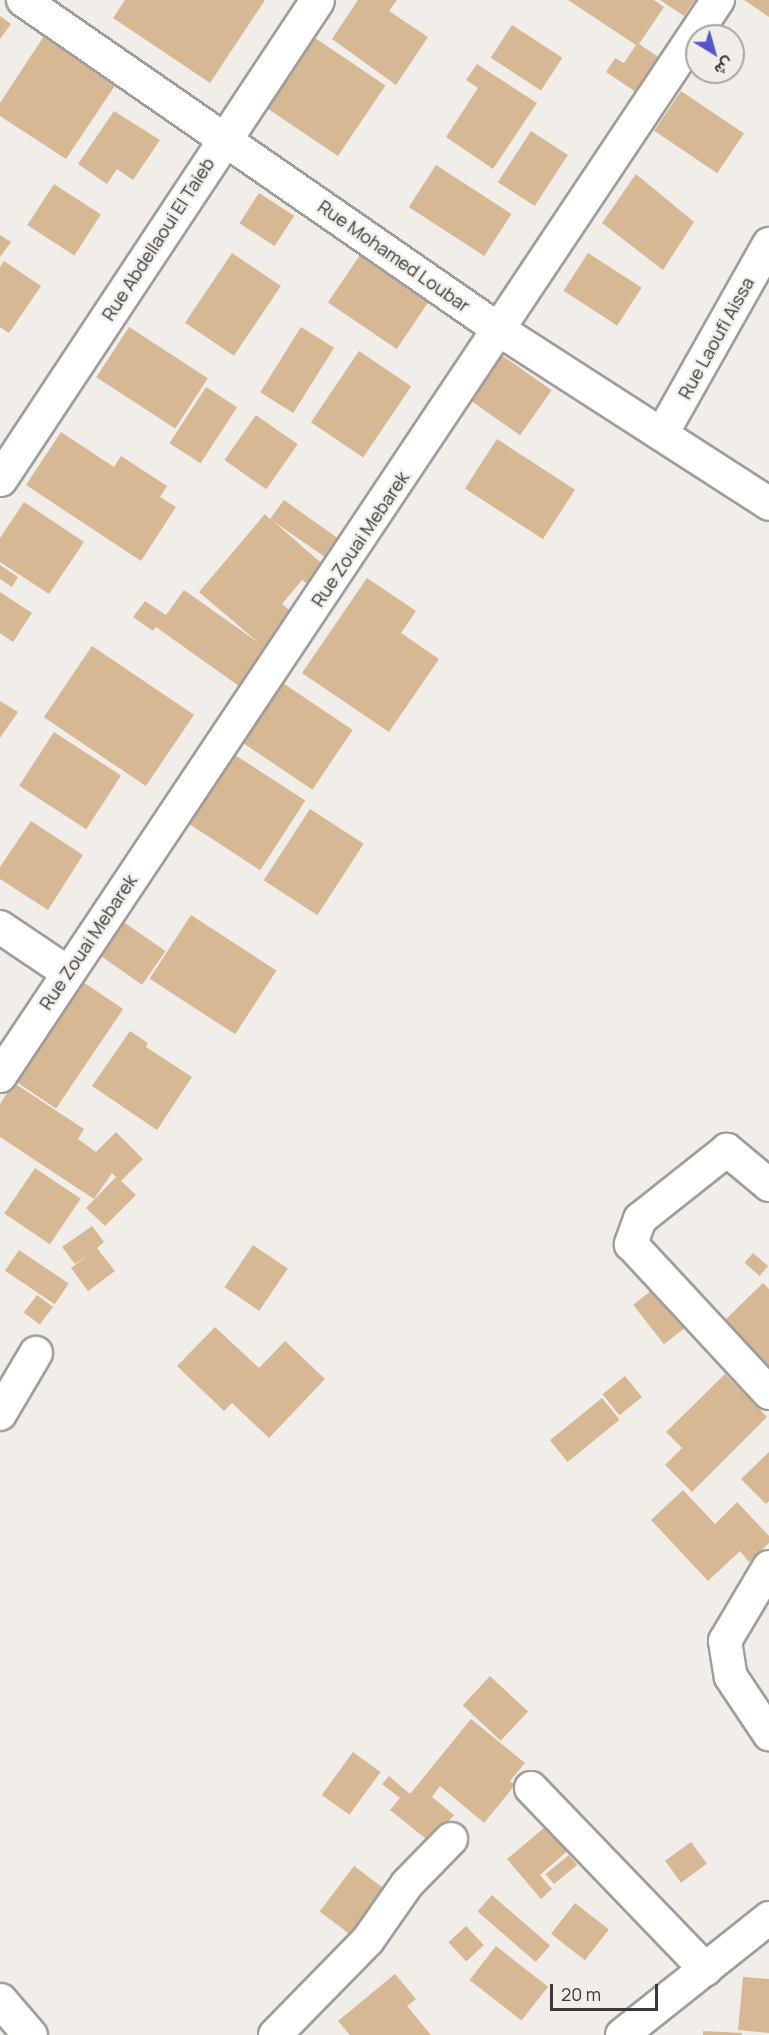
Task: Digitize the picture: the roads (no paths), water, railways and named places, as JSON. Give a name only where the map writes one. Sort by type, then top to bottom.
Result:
[{"type":"street","name":"Rue Mohamed Loubar","points":[[23,0],[501,331],[663,432],[769,504]]},
{"type":"street","name":"Rue Abdellaoui El Taieb","points":[[0,479],[317,0]]},
{"type":"street","name":"Rue Zouai Mebarek","points":[[0,1076],[67,972],[501,331],[718,0]]},
{"type":"street","name":"Rue Laoufi Aissa","points":[[663,432],[769,244]]},
{"type":"street","points":[[0,927],[67,972]]},
{"type":"street","points":[[769,1185],[727,1150],[640,1219],[631,1244],[769,1393]]},
{"type":"street","points":[[0,1414],[36,1353]]},
{"type":"street","points":[[769,1567],[725,1641],[731,1677],[769,1734]]},
{"type":"street","points":[[531,1788],[706,1970]]},
{"type":"street","points":[[275,2035],[368,1940],[406,1884],[451,1839]]},
{"type":"street","points":[[622,2035],[769,1918]]},
{"type":"street","points":[[0,2000],[30,2035]]}]
